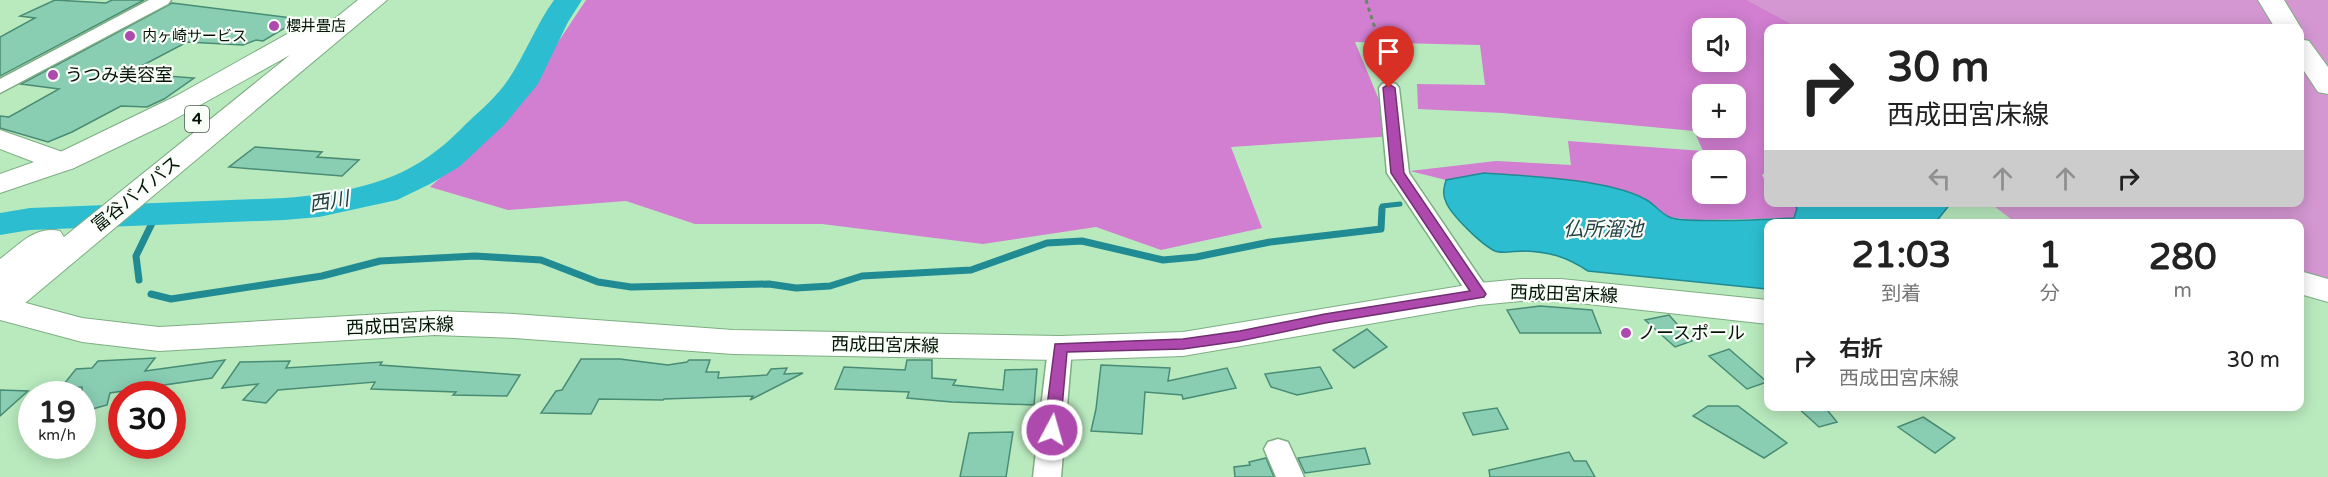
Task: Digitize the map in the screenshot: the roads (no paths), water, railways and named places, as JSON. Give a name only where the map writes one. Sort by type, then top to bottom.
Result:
[{"type":"main road","name":"4","points":[[318,35],[349,0]]},
{"type":"main road","name":"4","points":[[318,35],[374,0]]},
{"type":"main road","points":[[2271,0],[2286,24]]},
{"type":"main road","points":[[0,184],[63,162],[111,141],[318,35]]},
{"type":"main road","name":"富谷バイパス","points":[[0,307],[129,200],[318,35]]},
{"type":"main road","name":"富谷バイパス","points":[[0,276],[88,205],[318,35]]},
{"type":"main road","points":[[2304,53],[2328,86]]},
{"type":"main road","points":[[0,139],[63,162]]},
{"type":"main road","points":[[2304,283],[2328,291]]},
{"type":"main road","name":"西成田宮床線","points":[[0,307],[82,330],[159,339],[435,323],[514,326],[733,342],[1060,348],[1183,344],[1479,294],[1521,290],[1561,290],[1764,312]]},
{"type":"street","points":[[0,87],[162,0]]},
{"type":"street","points":[[1389,88],[1398,173],[1479,294]]},
{"type":"street","points":[[1047,477],[1060,348]]},
{"type":"street","points":[[1278,449],[1290,477]]},
{"type":"water","name":"仏所溜池","points":[[1484,173],[1543,177],[1609,186],[1647,200],[1669,217],[1691,220],[1794,218],[1796,207],[1948,207],[1938,219],[1764,219],[1764,289],[1588,271],[1564,258],[1541,252],[1495,251],[1460,222],[1449,208],[1444,196],[1446,180]]},
{"type":"waterway","name":"西川","points":[[0,224],[30,219],[284,209],[319,206],[384,192],[418,177],[447,160],[492,118],[522,84],[553,22],[568,0]]},
{"type":"waterway","points":[[1382,209],[1382,206],[1400,204]]},
{"type":"waterway","points":[[151,294],[171,299],[322,276],[380,261],[475,256],[541,260],[598,282],[631,287],[769,284],[796,288],[830,286],[862,276],[971,270],[1047,243],[1082,241],[1163,260],[1196,257],[1270,242],[1381,229],[1382,209]]},
{"type":"waterway","points":[[139,280],[136,256],[157,213]]},
{"type":"place","name":"櫻井畳店","points":[[274,26]]},
{"type":"place","name":"内ヶ崎サービス","points":[[130,36]]},
{"type":"place","name":"うつみ美容室","points":[[53,75]]},
{"type":"place","name":"ノースポール","points":[[1626,333]]}]
